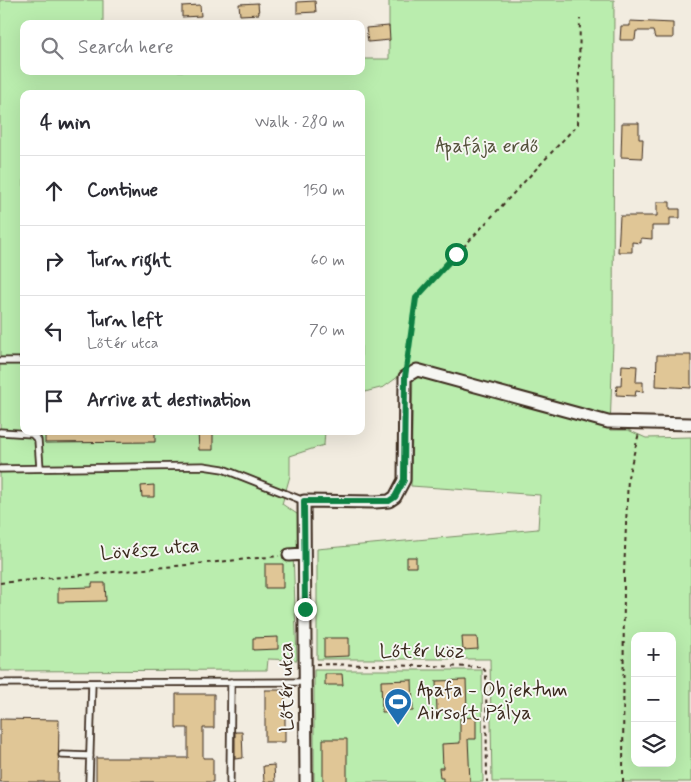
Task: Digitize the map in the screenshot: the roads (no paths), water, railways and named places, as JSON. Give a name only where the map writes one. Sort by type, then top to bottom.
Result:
[{"type":"street","points":[[304,501],[375,502],[389,501],[395,497],[404,480],[405,377],[416,370],[608,422],[691,424]]},
{"type":"street","name":"Lőtér utca","points":[[304,501],[306,782]]},
{"type":"street","points":[[289,555],[304,554]]},
{"type":"lane","points":[[0,361],[20,361]]},
{"type":"lane","points":[[0,432],[20,433]]},
{"type":"lane","points":[[33,435],[38,440],[40,468]]},
{"type":"lane","points":[[0,469],[203,466],[223,469],[304,501]]},
{"type":"lane","points":[[230,782],[231,682]]},
{"type":"lane","points":[[0,683],[305,682]]},
{"type":"lane","points":[[89,782],[92,683]]},
{"type":"lane","points":[[62,755],[90,756]]},
{"type":"place","name":"Apafa - Objektum Airsoft Pálya","points":[[398,726]]},
{"type":"park label","name":"Apafája erdő","points":[[487,146]]}]
